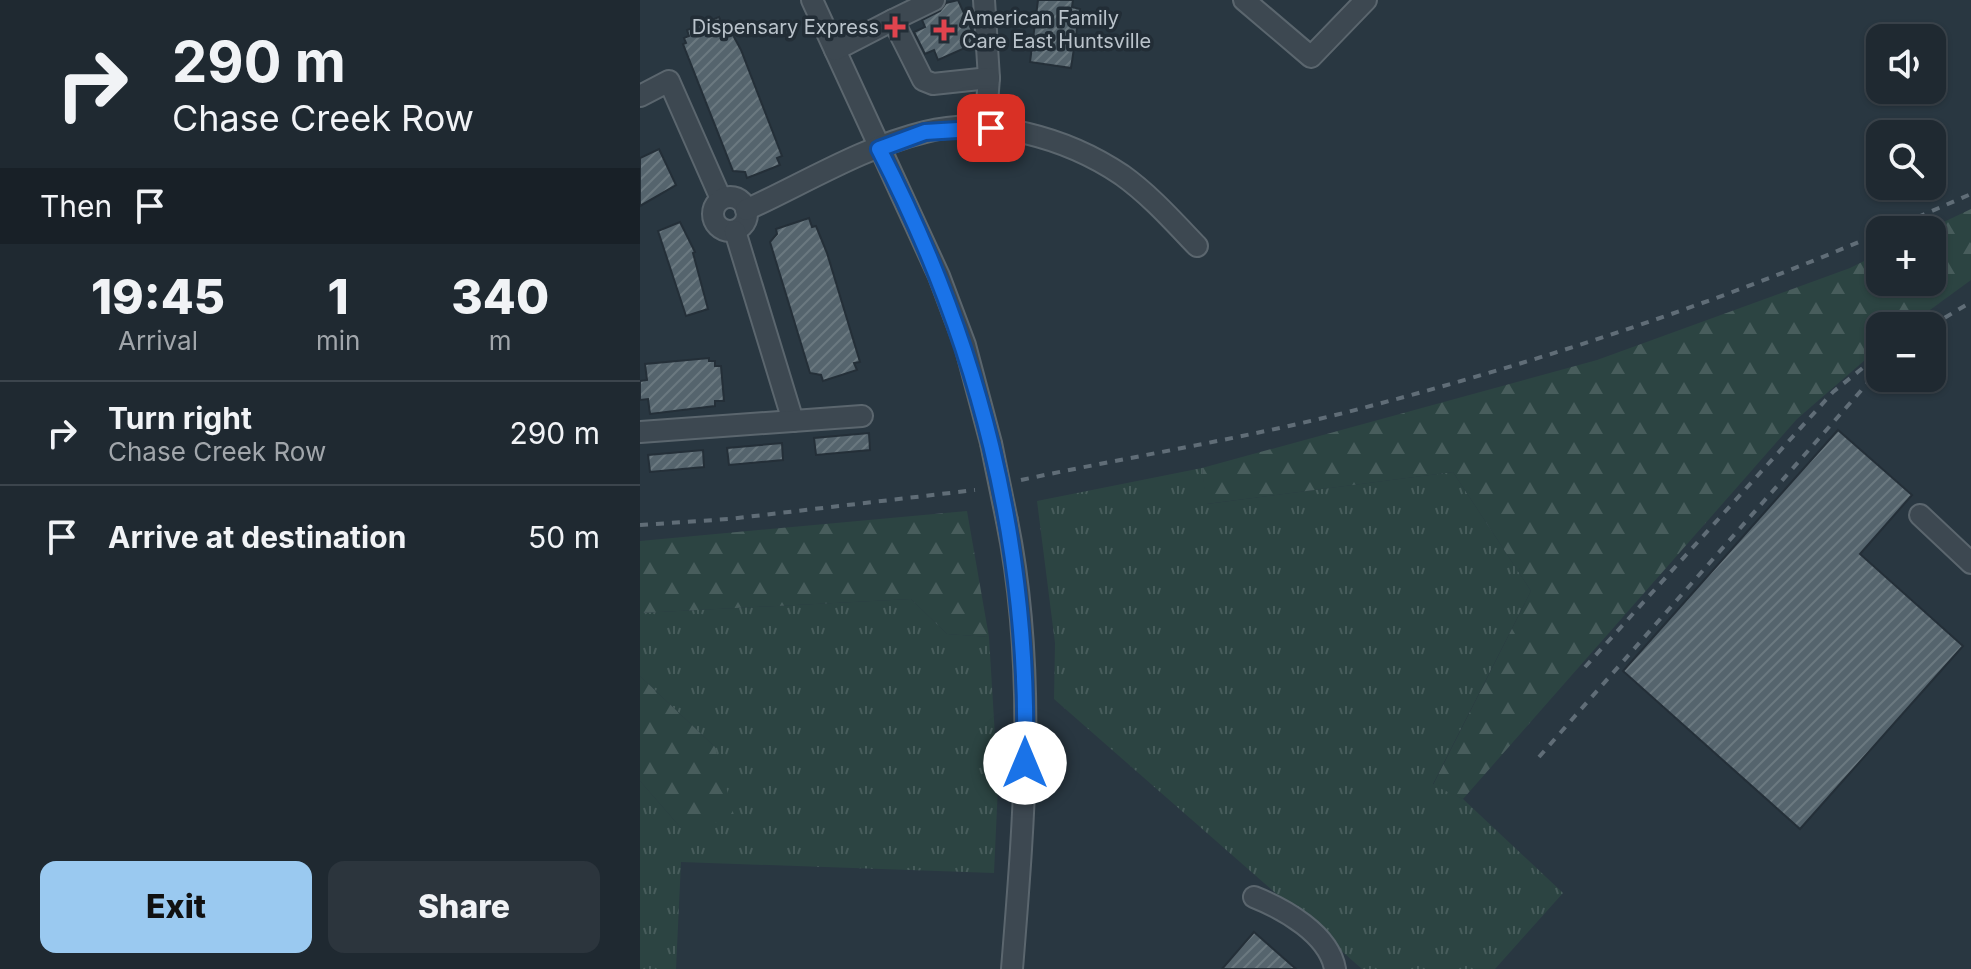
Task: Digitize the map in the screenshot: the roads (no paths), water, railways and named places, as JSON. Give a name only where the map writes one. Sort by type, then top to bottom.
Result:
[{"type":"street","points":[[812,0],[939,276],[965,345],[991,443],[1021,609],[1026,745],[1024,829],[1012,969]]},
{"type":"street","points":[[835,50],[934,0]]},
{"type":"street","points":[[1244,0],[1311,57],[1366,0]]},
{"type":"street","points":[[985,5],[989,78],[985,128]]},
{"type":"street","points":[[893,20],[923,80],[933,84],[989,78]]},
{"type":"street","points":[[640,96],[669,81],[721,199]]},
{"type":"street","points":[[746,210],[879,149],[925,132],[985,128],[1054,140],[1090,157],[1150,198],[1197,246]]},
{"type":"street","points":[[721,199],[738,199],[746,210],[744,224],[735,231],[724,231],[713,218],[714,207],[721,199]]},
{"type":"street","points":[[735,231],[793,421]]},
{"type":"street","points":[[640,432],[862,416]]},
{"type":"street","points":[[1920,515],[1971,563]]},
{"type":"street","points":[[1254,897],[1285,909],[1333,954],[1335,969]]},
{"type":"railway","points":[[1920,216],[1971,194]]},
{"type":"railway","points":[[1021,480],[1233,438],[1425,391],[1622,331],[1866,239]]},
{"type":"railway","points":[[1946,317],[1971,302]]},
{"type":"railway","points":[[1585,667],[1833,392],[1866,365]]},
{"type":"railway","points":[[1539,757],[1866,385]]},
{"type":"railway","points":[[640,525],[729,519],[975,490]]},
{"type":"place","name":"Dispensary Express","points":[[895,27]]},
{"type":"place","name":"American Family Care East Huntsville","points":[[944,30]]}]
